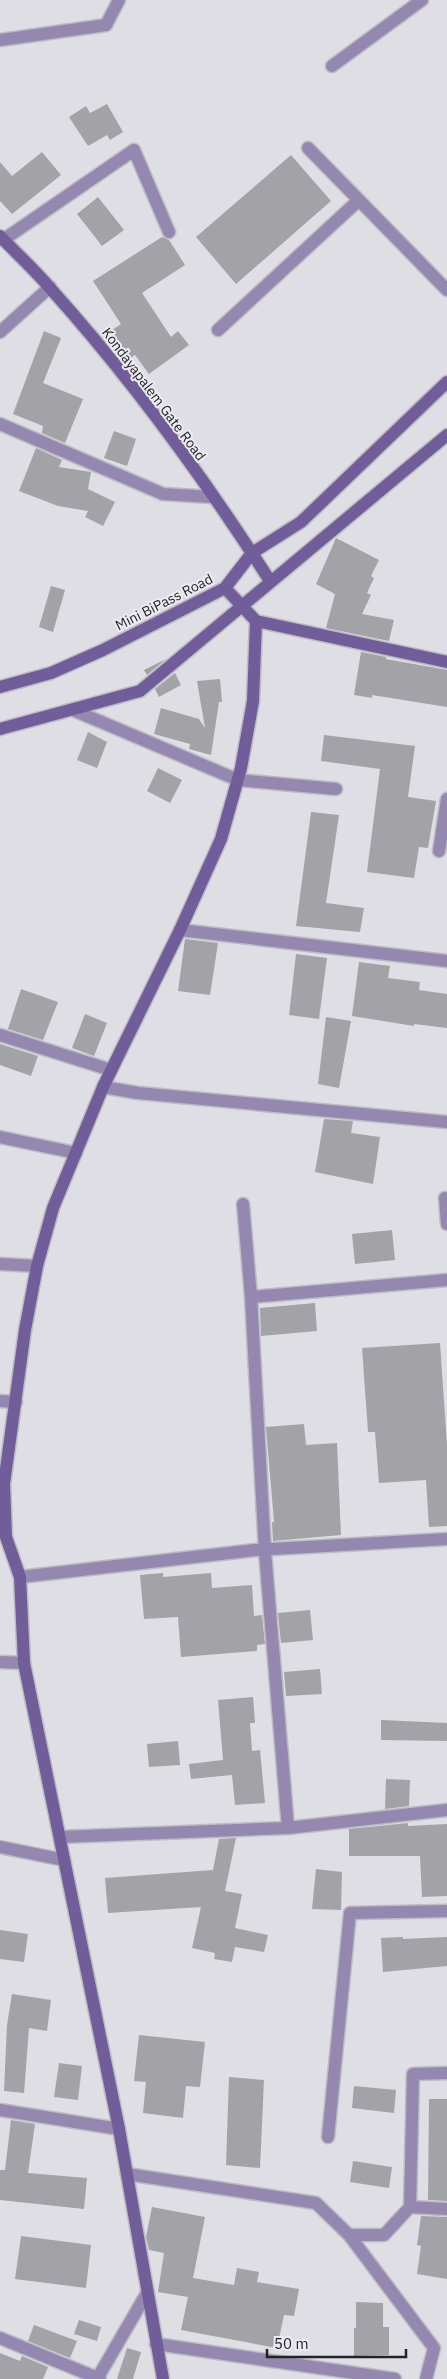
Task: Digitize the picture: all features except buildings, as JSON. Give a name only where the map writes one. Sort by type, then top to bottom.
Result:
[{"type":"street","points":[[0,40],[106,25],[119,0]]},
{"type":"street","points":[[332,66],[422,0]]},
{"type":"street","points":[[308,148],[447,290]]},
{"type":"street","points":[[2,238],[134,150],[169,232]]},
{"type":"street","points":[[218,330],[359,200]]},
{"type":"street","name":"Kondayapalem Gate Road","points":[[2,238],[50,287],[117,367],[212,497],[270,581]]},
{"type":"street","points":[[0,332],[50,287]]},
{"type":"street","name":"Mini BiPass Road","points":[[0,687],[51,674],[103,650],[225,588],[252,553],[302,522],[447,382]]},
{"type":"street","points":[[0,424],[163,494],[212,497]]},
{"type":"street","points":[[0,730],[140,691],[447,435]]},
{"type":"street","points":[[225,588],[256,620],[447,662]]},
{"type":"street","points":[[163,2379],[119,2129],[24,1663],[20,1577],[6,1538],[4,1484],[25,1330],[37,1266],[53,1208],[103,1087],[180,930],[221,839],[238,780],[254,702],[256,620]]},
{"type":"street","points":[[73,710],[238,780],[336,789]]},
{"type":"street","points":[[439,851],[447,799]]},
{"type":"street","points":[[180,930],[447,962]]},
{"type":"street","points":[[0,1036],[111,1070]]},
{"type":"street","points":[[103,1087],[138,1093],[447,1122]]},
{"type":"street","points":[[0,1137],[76,1153]]},
{"type":"street","points":[[445,1198],[447,1224]]},
{"type":"street","points":[[243,1204],[251,1297],[265,1552],[288,1828]]},
{"type":"street","points":[[0,1264],[37,1266]]},
{"type":"street","points":[[251,1297],[447,1280]]},
{"type":"street","points":[[0,1401],[16,1402]]},
{"type":"street","points":[[20,1577],[246,1552],[447,1538]]},
{"type":"street","points":[[0,1662],[24,1663]]},
{"type":"street","points":[[60,1837],[288,1828],[447,1810]]},
{"type":"street","points":[[0,1847],[64,1860]]},
{"type":"street","points":[[328,2137],[350,1913],[447,1911]]},
{"type":"street","points":[[349,2235],[384,2235],[410,2207],[413,2074],[447,2073]]},
{"type":"street","points":[[0,2110],[119,2129]]},
{"type":"street","points":[[127,2174],[316,2203],[349,2235],[434,2348],[426,2379]]},
{"type":"street","points":[[410,2207],[447,2209]]},
{"type":"street","points":[[0,2338],[98,2379],[147,2293]]},
{"type":"street","points":[[156,2344],[395,2379]]}]
